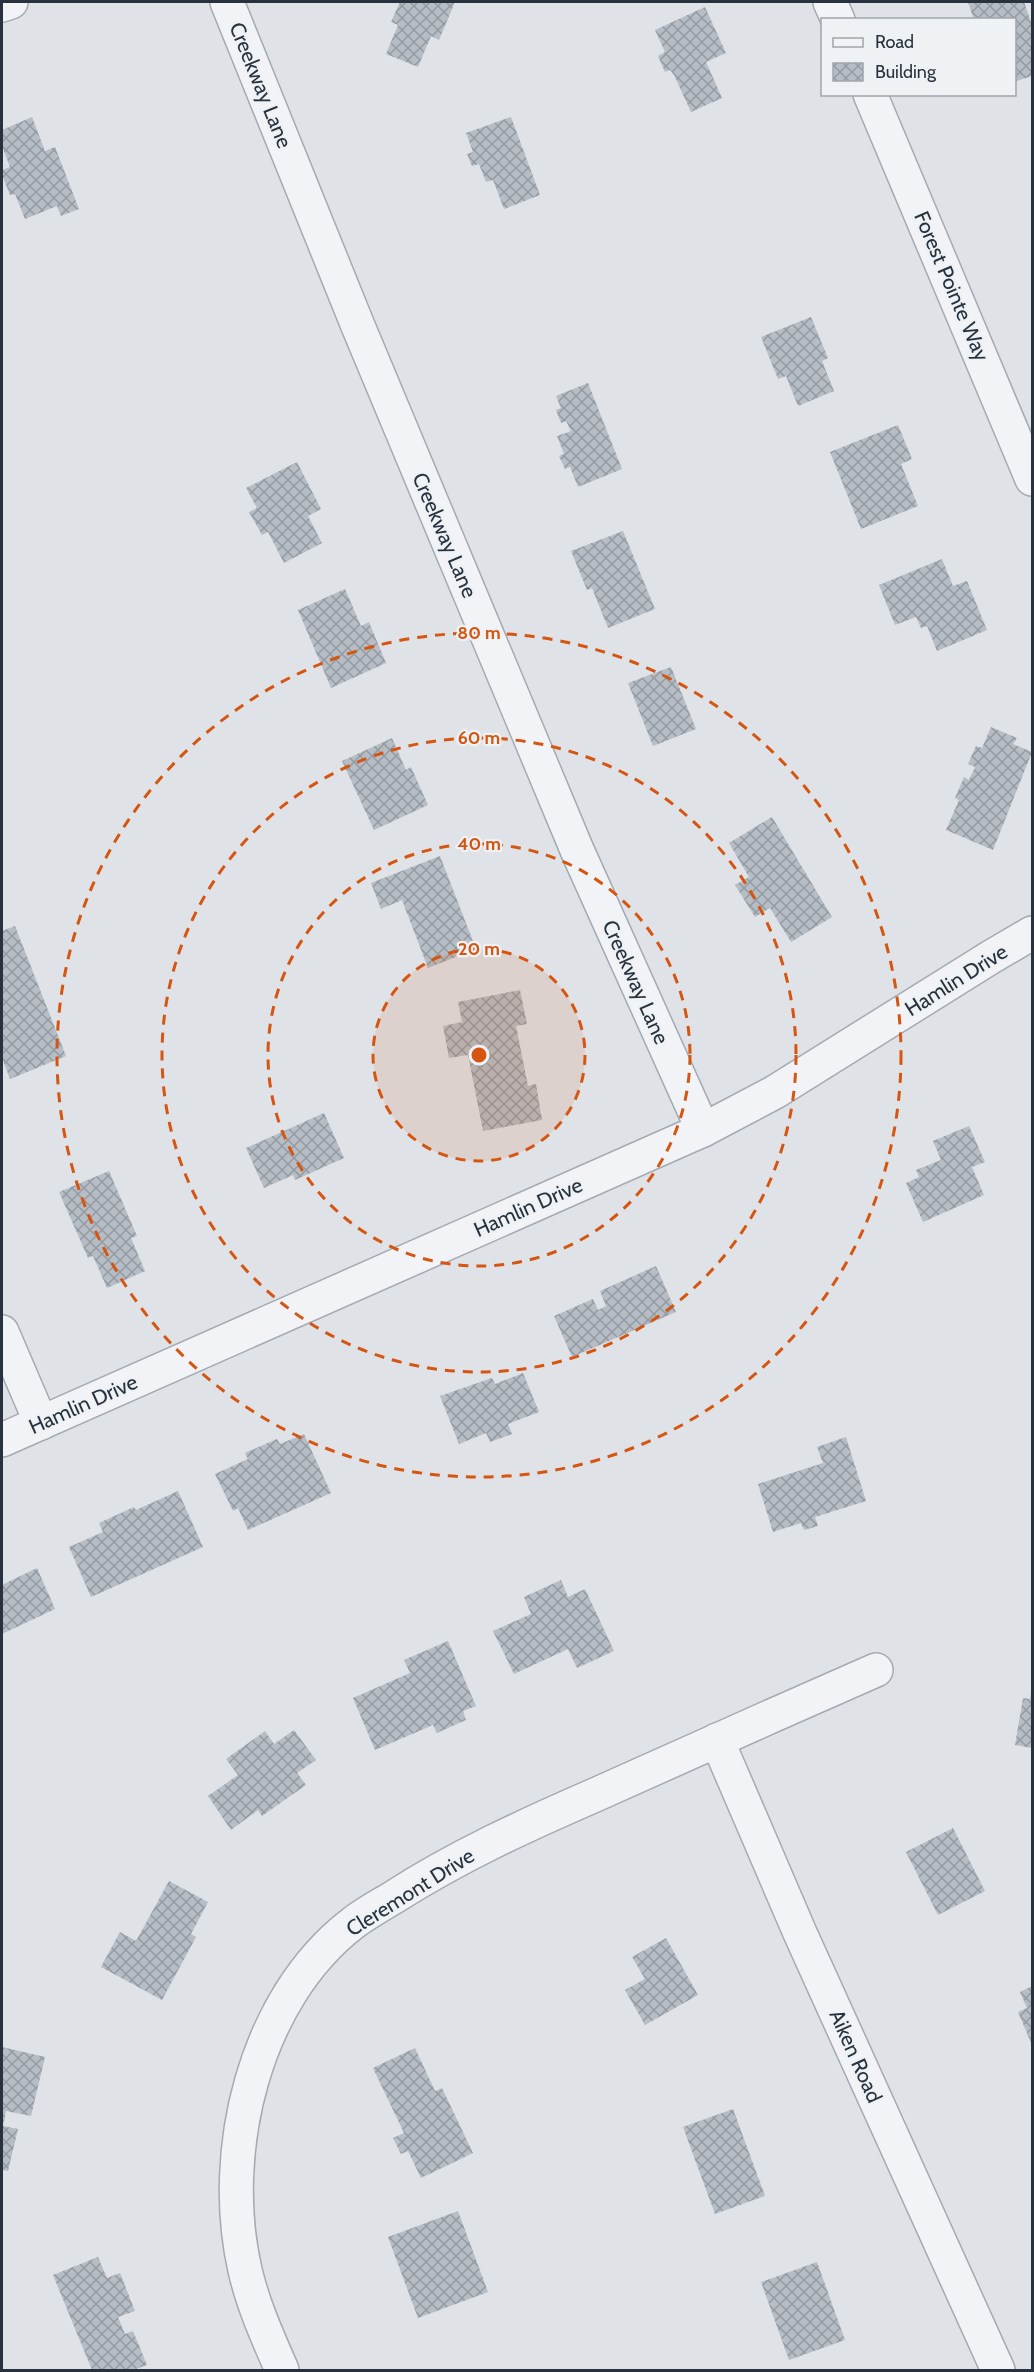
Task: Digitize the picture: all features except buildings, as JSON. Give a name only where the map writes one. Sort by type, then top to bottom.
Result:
[{"type":"street","points":[[2,5],[11,2]]},
{"type":"street","name":"Creekway Lane","points":[[227,2],[362,337],[573,842],[703,1130]]},
{"type":"street","points":[[830,2],[837,18]]},
{"type":"street","name":"Forest Pointe Way","points":[[871,96],[1032,478]]},
{"type":"street","name":"Hamlin Drive","points":[[2,1440],[703,1130],[775,1092],[1032,933]]},
{"type":"street","points":[[2,1332],[41,1423]]},
{"type":"street","name":"Cleremont Drive","points":[[282,2370],[261,2322],[245,2270],[238,2227],[236,2183],[243,2118],[262,2049],[283,2004],[318,1957],[353,1923],[424,1878],[501,1837],[876,1670]]},
{"type":"street","name":"Aiken Road","points":[[717,1740],[800,1933],[998,2370]]}]
